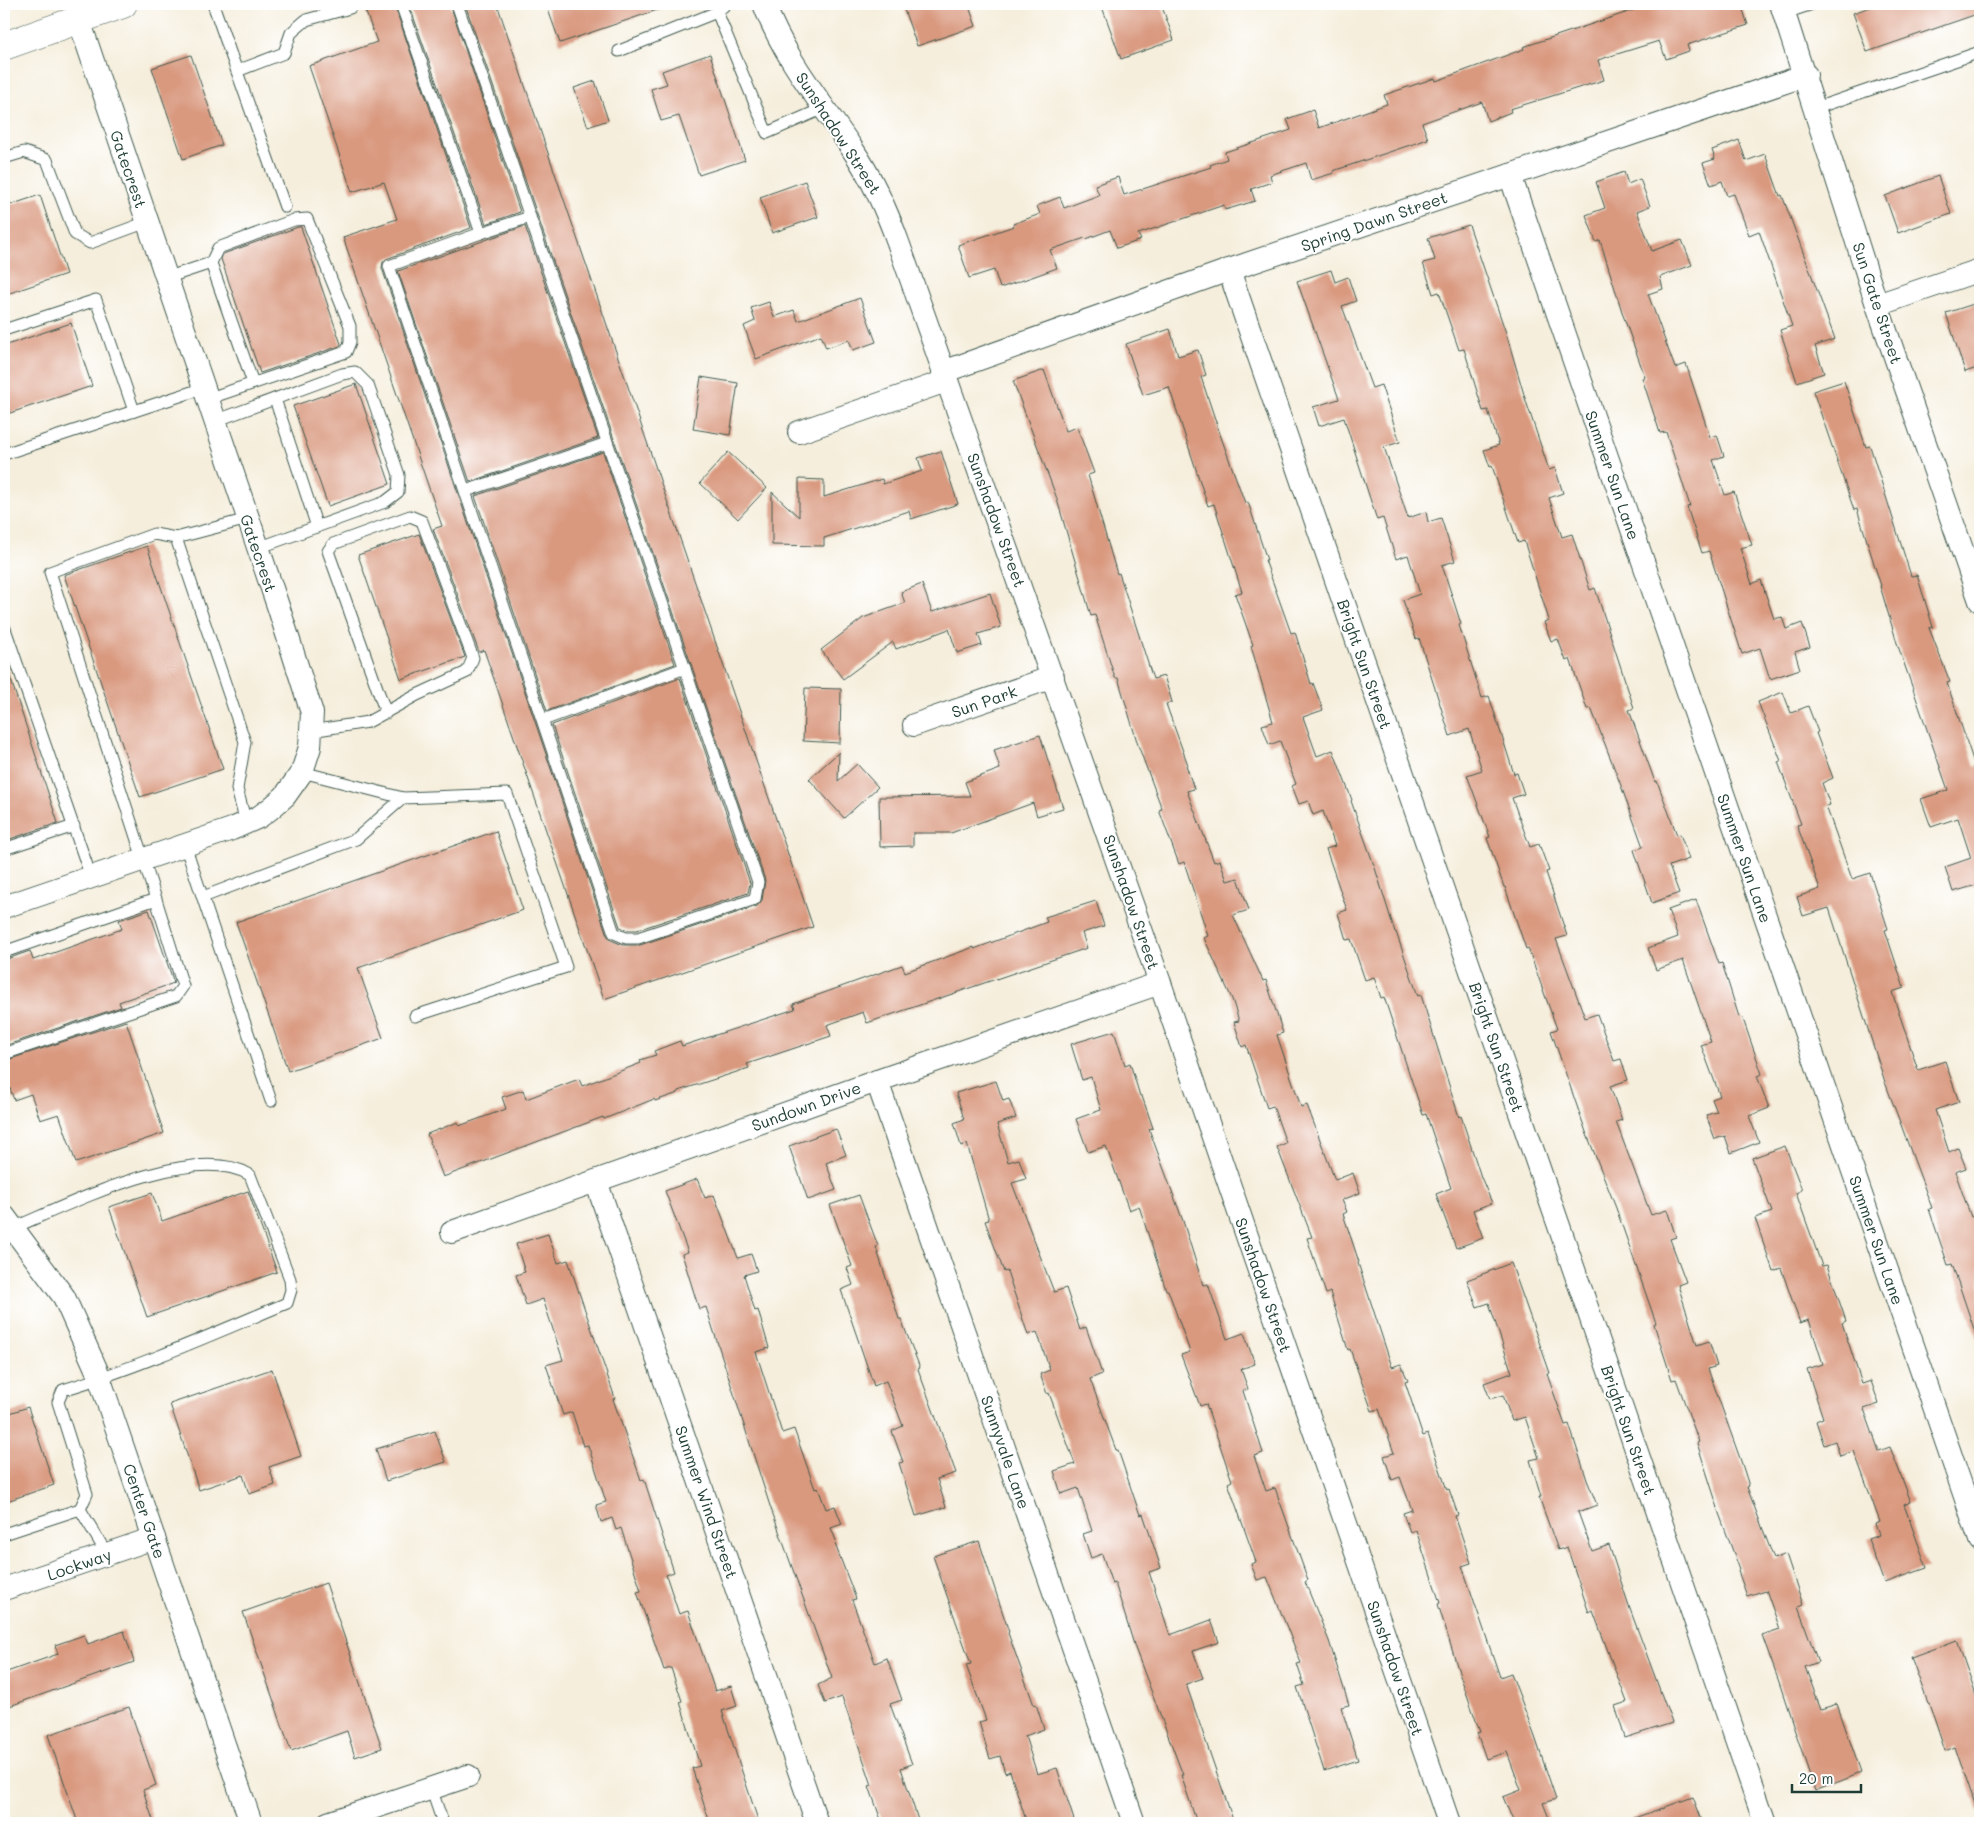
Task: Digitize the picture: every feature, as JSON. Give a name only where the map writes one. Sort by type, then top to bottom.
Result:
[{"type":"main road","points":[[4,46],[123,4]]},
{"type":"street","name":"Sunshadow Street","points":[[764,4],[792,63],[854,151],[882,200],[1053,677],[1160,983],[1449,1823]]},
{"type":"street","name":"Sun Gate Street","points":[[1783,8],[1878,305],[1980,601]]},
{"type":"street","name":"Gatecrest","points":[[4,907],[185,845],[259,817],[285,796],[302,772],[310,747],[312,713],[258,548],[78,20]]},
{"type":"street","name":"Spring Dawn Street","points":[[799,432],[1229,270],[1806,75]]},
{"type":"street","name":"Summer Sun Lane","points":[[1510,175],[1980,1540]]},
{"type":"street","name":"Bright Sun Street","points":[[1229,270],[1765,1823]]},
{"type":"street","points":[[1878,305],[1980,270]]},
{"type":"street","name":"Sun Park","points":[[914,724],[1053,677]]},
{"type":"street","name":"Sundown Drive","points":[[452,1232],[1160,983]]},
{"type":"street","name":"Sunnyvale Lane","points":[[877,1081],[1134,1823]]},
{"type":"street","name":"Summer Wind Street","points":[[596,1181],[817,1823]]},
{"type":"street","name":"Center Gate","points":[[8,1222],[64,1297],[100,1379],[251,1823]]},
{"type":"street","name":"Lockway","points":[[4,1589],[154,1538]]},
{"type":"street","points":[[328,1823],[468,1776]]},
{"type":"lane","points":[[213,4],[285,207]]},
{"type":"lane","points":[[237,71],[284,54],[291,33],[306,20],[350,8],[348,4]]},
{"type":"lane","points":[[401,4],[481,233]]},
{"type":"lane","points":[[456,4],[530,217],[758,882],[755,898],[638,938],[626,938],[614,932],[390,266],[530,217]]},
{"type":"lane","points":[[618,50],[716,12],[726,4]]},
{"type":"lane","points":[[1783,8],[1812,4]]},
{"type":"lane","points":[[716,12],[767,133],[824,108]]},
{"type":"lane","points":[[1816,108],[1980,52]]},
{"type":"lane","points":[[4,158],[24,152],[47,160],[75,234],[90,243],[147,222]]},
{"type":"lane","points":[[4,454],[134,411],[253,383],[346,352],[350,342],[350,326],[307,219],[294,220],[218,248],[211,262],[166,278]]},
{"type":"lane","points":[[211,262],[253,383]]},
{"type":"lane","points":[[4,330],[96,300],[134,411]]},
{"type":"lane","points":[[215,421],[355,372],[368,385],[399,474],[398,492],[385,502],[258,548]]},
{"type":"lane","points":[[275,399],[317,527]]},
{"type":"lane","points":[[466,491],[607,443]]},
{"type":"lane","points":[[311,730],[368,722],[386,713],[417,695],[467,672],[472,658],[422,521],[410,516],[333,544],[328,551],[386,713]]},
{"type":"lane","points":[[4,1054],[176,996],[183,986],[144,859],[50,572],[154,534],[176,538],[248,519]]},
{"type":"lane","points":[[176,538],[245,742],[237,790],[246,823]]},
{"type":"lane","points":[[4,626],[91,877]]},
{"type":"lane","points":[[543,720],[685,668]]},
{"type":"lane","points":[[302,772],[403,798],[507,794],[566,966],[415,1016]]},
{"type":"lane","points":[[203,897],[356,839],[403,798]]},
{"type":"lane","points":[[4,849],[74,826]]},
{"type":"lane","points":[[185,845],[271,1101]]},
{"type":"lane","points":[[4,952],[156,899]]},
{"type":"lane","points":[[4,1534],[80,1509],[87,1494],[58,1402],[63,1390],[100,1379],[287,1303],[291,1290],[290,1279],[250,1175],[230,1166],[202,1165],[156,1173],[8,1222]]},
{"type":"lane","points":[[80,1509],[107,1554]]},
{"type":"lane","points":[[431,1788],[442,1823]]},
{"type":"building","points":[[382,4],[394,4],[471,228],[386,259],[383,262],[382,268],[607,935],[611,940],[623,945],[640,945],[757,906],[762,900],[765,880],[465,4],[497,4],[813,927],[604,999],[484,650],[479,652],[433,529],[442,526],[343,237],[397,219],[384,182],[352,192],[309,66],[377,42],[365,10]]},
{"type":"building","points":[[409,4],[450,4],[520,212],[486,224]]},
{"type":"building","points":[[546,4],[666,4],[666,7],[560,43]]},
{"type":"building","points":[[902,4],[968,4],[976,26],[917,46]]},
{"type":"building","points":[[1101,4],[1161,4],[1174,40],[1121,59]]},
{"type":"building","points":[[1632,4],[1741,4],[1748,25],[1687,45],[1689,51],[1666,59],[1659,41],[1598,60],[1604,80],[1510,109],[1511,112],[1488,121],[1482,102],[1422,123],[1428,139],[1333,171],[1334,173],[1311,180],[1306,163],[1270,175],[1272,182],[1251,189],[1255,201],[1225,210],[1224,205],[1138,234],[1141,240],[1117,248],[1110,230],[1050,250],[1057,268],[1000,288],[994,270],[969,278],[958,245],[1014,226],[1013,224],[1040,214],[1037,206],[1060,197],[1064,208],[1099,195],[1095,185],[1118,177],[1124,195],[1211,167],[1210,165],[1227,159],[1225,152],[1291,130],[1287,119],[1313,110],[1319,128],[1387,104],[1384,95],[1435,78],[1436,81],[1524,49],[1523,47],[1634,10]]},
{"type":"building","points":[[1879,4],[1980,4],[1980,13],[1867,52],[1853,13]]},
{"type":"building","points":[[710,54],[745,160],[699,175],[679,116],[661,121],[651,89],[667,84],[662,71]]},
{"type":"building","points":[[191,55],[222,145],[183,159],[152,68]]},
{"type":"building","points":[[595,81],[608,120],[588,127],[574,88]]},
{"type":"building","points":[[1739,140],[1746,161],[1765,154],[1835,339],[1815,346],[1824,373],[1797,382],[1780,330],[1792,326],[1759,231],[1749,235],[1734,194],[1727,196],[1722,181],[1711,185],[1703,163],[1715,159],[1712,150]]},
{"type":"building","points":[[1624,172],[1628,184],[1640,179],[1650,206],[1637,211],[1652,251],[1682,240],[1692,265],[1660,277],[1663,289],[1648,294],[1675,368],[1686,364],[1710,437],[1717,435],[1724,456],[1713,460],[1725,495],[1734,492],[1752,545],[1740,548],[1752,584],[1761,580],[1774,619],[1782,617],[1786,629],[1802,623],[1810,647],[1795,652],[1800,669],[1770,679],[1760,648],[1742,654],[1709,551],[1702,553],[1687,507],[1690,506],[1666,432],[1660,433],[1642,378],[1645,377],[1623,315],[1600,240],[1596,242],[1586,215],[1605,208],[1596,182]]},
{"type":"building","points":[[1938,176],[1951,214],[1898,233],[1885,196]]},
{"type":"building","points":[[805,181],[818,217],[772,233],[760,197]]},
{"type":"building","points":[[40,195],[66,274],[4,295],[4,207]]},
{"type":"building","points":[[1469,225],[1506,333],[1549,470],[1555,468],[1563,493],[1549,498],[1562,537],[1572,534],[1590,590],[1595,588],[1634,708],[1629,710],[1655,782],[1657,781],[1677,835],[1680,834],[1689,859],[1669,866],[1679,893],[1652,903],[1634,850],[1643,847],[1620,783],[1591,708],[1587,709],[1570,659],[1566,661],[1558,639],[1551,641],[1544,622],[1549,620],[1524,541],[1518,543],[1492,466],[1490,467],[1484,450],[1499,445],[1488,410],[1483,411],[1464,349],[1459,350],[1439,292],[1433,294],[1423,263],[1435,260],[1428,238]]},
{"type":"building","points":[[525,226],[598,438],[470,482],[398,271]]},
{"type":"building","points":[[301,227],[341,344],[340,346],[260,373],[221,259],[223,254]]},
{"type":"building","points":[[1331,270],[1335,282],[1348,277],[1356,301],[1342,306],[1372,388],[1381,385],[1400,442],[1384,447],[1408,518],[1426,512],[1428,522],[1441,518],[1455,561],[1442,565],[1482,698],[1489,696],[1514,774],[1517,773],[1524,794],[1512,798],[1530,847],[1539,844],[1549,871],[1546,872],[1567,936],[1556,939],[1585,1018],[1597,1014],[1614,1061],[1621,1059],[1628,1080],[1610,1086],[1622,1120],[1616,1122],[1651,1215],[1667,1210],[1676,1237],[1670,1239],[1686,1282],[1678,1285],[1697,1345],[1709,1341],[1717,1366],[1708,1369],[1742,1464],[1749,1486],[1747,1487],[1774,1559],[1786,1554],[1803,1605],[1798,1607],[1818,1662],[1805,1667],[1821,1709],[1837,1704],[1861,1773],[1815,1791],[1762,1635],[1780,1629],[1766,1590],[1747,1596],[1738,1571],[1740,1570],[1717,1508],[1697,1443],[1699,1442],[1676,1379],[1672,1380],[1654,1324],[1656,1323],[1551,1031],[1557,1029],[1504,887],[1487,838],[1490,837],[1467,775],[1482,770],[1469,729],[1450,736],[1419,638],[1416,639],[1403,600],[1420,594],[1408,555],[1396,559],[1383,518],[1377,520],[1344,418],[1319,426],[1313,407],[1339,399],[1297,281]]},
{"type":"building","points":[[860,298],[876,342],[853,350],[849,340],[826,348],[821,335],[756,359],[744,326],[755,321],[751,308],[769,302],[774,317],[794,310],[798,321]]},
{"type":"building","points":[[1980,302],[1980,367],[1965,372],[1946,313]]},
{"type":"building","points":[[71,323],[92,386],[4,415],[4,346]]},
{"type":"building","points":[[1170,329],[1178,356],[1198,350],[1206,375],[1201,377],[1222,440],[1245,503],[1248,502],[1267,560],[1265,560],[1291,633],[1295,632],[1311,684],[1313,683],[1323,710],[1303,717],[1317,756],[1333,750],[1352,800],[1395,932],[1418,996],[1421,995],[1459,1117],[1461,1116],[1481,1177],[1492,1203],[1473,1210],[1483,1238],[1456,1248],[1436,1194],[1451,1188],[1426,1114],[1423,1115],[1384,997],[1381,998],[1374,977],[1365,980],[1351,939],[1346,940],[1338,913],[1347,910],[1326,849],[1335,846],[1323,811],[1313,815],[1308,801],[1299,804],[1292,786],[1296,784],[1280,741],[1269,745],[1262,725],[1273,722],[1251,646],[1253,645],[1235,594],[1242,592],[1214,504],[1208,506],[1169,387],[1143,395],[1126,344]]},
{"type":"building","points":[[1044,370],[1066,431],[1077,427],[1094,473],[1088,475],[1117,574],[1119,573],[1153,679],[1164,676],[1172,702],[1166,704],[1188,765],[1186,765],[1194,789],[1187,791],[1214,862],[1220,860],[1227,881],[1238,878],[1249,910],[1233,915],[1263,981],[1266,980],[1283,1033],[1277,1035],[1301,1107],[1307,1105],[1335,1180],[1353,1173],[1360,1193],[1342,1200],[1347,1212],[1343,1214],[1392,1367],[1401,1364],[1408,1381],[1405,1382],[1423,1436],[1428,1434],[1447,1490],[1449,1489],[1458,1515],[1455,1516],[1471,1563],[1462,1566],[1500,1677],[1511,1673],[1535,1737],[1556,1799],[1543,1803],[1551,1823],[1514,1823],[1503,1797],[1521,1790],[1507,1752],[1486,1759],[1477,1733],[1480,1732],[1458,1669],[1438,1604],[1440,1603],[1416,1530],[1410,1532],[1403,1513],[1412,1510],[1400,1477],[1392,1480],[1384,1456],[1394,1453],[1379,1409],[1372,1411],[1350,1349],[1348,1350],[1330,1292],[1326,1294],[1307,1238],[1312,1237],[1277,1147],[1286,1143],[1273,1106],[1267,1108],[1246,1045],[1242,1047],[1234,1022],[1239,1021],[1232,999],[1204,938],[1208,936],[1184,862],[1179,864],[1159,810],[1162,809],[1138,745],[1118,678],[1115,678],[1095,615],[1091,616],[1056,496],[1013,381]]},
{"type":"building","points":[[701,377],[738,383],[730,435],[693,429]]},
{"type":"building","points":[[1844,381],[1866,447],[1870,446],[1911,576],[1917,575],[1933,627],[1929,628],[1950,682],[1947,683],[1975,766],[1980,764],[1980,884],[1953,892],[1945,867],[1971,858],[1958,818],[1931,827],[1921,799],[1948,790],[1897,643],[1857,509],[1854,510],[1813,391]]},
{"type":"building","points":[[356,384],[390,484],[328,506],[293,406]]},
{"type":"building","points":[[941,451],[958,504],[911,519],[909,511],[824,538],[824,546],[772,545],[772,492],[799,517],[799,479],[824,480],[824,497],[882,479],[883,484],[922,471],[918,458]]},
{"type":"building","points":[[603,452],[675,664],[547,711],[475,496]]},
{"type":"building","points":[[728,452],[767,488],[738,519],[700,483]]},
{"type":"building","points":[[419,534],[465,657],[401,679],[358,555]]},
{"type":"building","points":[[147,546],[223,769],[140,797],[64,575]]},
{"type":"building","points":[[922,584],[932,612],[990,593],[1001,627],[978,634],[982,645],[957,653],[949,629],[896,649],[893,642],[843,679],[821,650],[863,618],[905,603],[901,592]]},
{"type":"building","points":[[4,668],[7,668],[58,823],[4,841]]},
{"type":"building","points":[[680,678],[750,883],[748,893],[637,930],[628,930],[620,927],[552,725]]},
{"type":"building","points":[[805,688],[841,689],[840,743],[803,741]]},
{"type":"building","points":[[1783,692],[1791,713],[1808,706],[1818,732],[1816,733],[1833,778],[1822,783],[1830,805],[1826,806],[1852,879],[1870,873],[1888,929],[1885,930],[1904,988],[1892,992],[1918,1070],[1945,1061],[1959,1102],[1935,1110],[1949,1152],[1958,1148],[1966,1168],[1955,1172],[1971,1217],[1980,1214],[1980,1337],[1977,1338],[1952,1264],[1948,1265],[1929,1209],[1932,1208],[1885,1082],[1829,908],[1803,916],[1797,897],[1820,889],[1797,825],[1801,824],[1778,762],[1781,761],[1758,702]]},
{"type":"building","points":[[1040,735],[1063,808],[1037,816],[1033,803],[951,833],[913,833],[913,846],[880,847],[879,797],[970,796],[965,782],[1000,769],[994,750]]},
{"type":"building","points":[[839,752],[838,781],[857,764],[878,787],[844,818],[809,779]]},
{"type":"building","points":[[496,831],[523,910],[358,968],[383,1038],[288,1071],[236,922]]},
{"type":"building","points":[[1696,900],[1719,964],[1722,963],[1739,1017],[1742,1016],[1762,1074],[1757,1076],[1769,1108],[1749,1116],[1759,1142],[1731,1153],[1725,1136],[1715,1139],[1706,1115],[1717,1112],[1712,1099],[1720,1096],[1701,1045],[1711,1042],[1683,960],[1656,970],[1648,948],[1678,937],[1668,910]]},
{"type":"building","points":[[1096,901],[1104,926],[1082,933],[1087,948],[867,1023],[863,1012],[827,1025],[831,1036],[747,1064],[749,1068],[678,1091],[678,1093],[655,1101],[654,1099],[604,1119],[603,1117],[443,1177],[427,1134],[458,1122],[459,1126],[506,1109],[502,1097],[523,1090],[526,1099],[579,1079],[582,1086],[641,1063],[640,1060],[656,1055],[654,1051],[680,1041],[682,1046],[795,1009],[793,1004],[902,965],[905,972],[974,947],[974,949],[1047,922],[1045,917]]},
{"type":"building","points":[[149,910],[174,983],[119,1002],[121,1007],[4,1046],[4,960],[30,951],[33,960],[122,929],[119,920]]},
{"type":"building","points":[[126,1021],[164,1133],[76,1163],[59,1114],[40,1120],[31,1094],[14,1100],[4,1071],[4,1061]]},
{"type":"building","points":[[1114,1031],[1125,1065],[1130,1063],[1140,1096],[1142,1096],[1153,1128],[1149,1129],[1183,1221],[1203,1285],[1208,1284],[1227,1339],[1244,1333],[1255,1364],[1241,1369],[1248,1389],[1243,1391],[1263,1453],[1254,1456],[1266,1491],[1275,1488],[1308,1580],[1305,1582],[1329,1641],[1349,1705],[1341,1707],[1358,1760],[1324,1771],[1297,1687],[1304,1685],[1297,1664],[1301,1663],[1267,1577],[1257,1580],[1251,1564],[1256,1562],[1228,1483],[1232,1481],[1206,1404],[1200,1406],[1181,1355],[1190,1352],[1168,1290],[1166,1290],[1139,1206],[1129,1210],[1106,1146],[1088,1152],[1076,1119],[1101,1110],[1091,1077],[1082,1080],[1071,1044]]},
{"type":"building","points":[[996,1081],[1003,1101],[1009,1099],[1016,1118],[997,1124],[1008,1162],[1019,1159],[1026,1179],[1012,1183],[1054,1292],[1066,1288],[1080,1330],[1086,1327],[1102,1374],[1090,1379],[1116,1450],[1118,1450],[1140,1515],[1143,1514],[1161,1568],[1149,1572],[1170,1635],[1211,1620],[1219,1642],[1193,1651],[1203,1678],[1186,1684],[1233,1820],[1222,1823],[1197,1823],[1181,1775],[1183,1775],[1135,1648],[1115,1583],[1112,1584],[1102,1554],[1091,1558],[1083,1534],[1092,1531],[1078,1488],[1061,1494],[1054,1471],[1075,1464],[1049,1393],[1047,1394],[1040,1374],[1050,1370],[1037,1332],[1028,1335],[1007,1271],[1004,1272],[985,1221],[989,1220],[967,1144],[961,1146],[954,1123],[964,1119],[956,1093]]},
{"type":"building","points":[[836,1129],[846,1155],[826,1163],[836,1190],[808,1200],[789,1146]]},
{"type":"building","points":[[1785,1146],[1802,1190],[1796,1193],[1822,1266],[1827,1265],[1846,1321],[1842,1323],[1862,1384],[1871,1381],[1879,1404],[1864,1409],[1879,1451],[1890,1447],[1911,1502],[1904,1505],[1927,1568],[1884,1583],[1868,1539],[1879,1535],[1875,1524],[1880,1522],[1854,1451],[1840,1456],[1835,1441],[1824,1445],[1816,1421],[1823,1418],[1807,1369],[1823,1364],[1809,1320],[1800,1323],[1781,1268],[1773,1271],[1755,1218],[1772,1212],[1752,1158]]},
{"type":"building","points":[[697,1179],[705,1198],[714,1195],[738,1258],[751,1254],[757,1271],[744,1275],[755,1311],[758,1310],[769,1348],[756,1352],[782,1433],[794,1429],[815,1489],[818,1488],[826,1509],[835,1506],[842,1524],[831,1528],[837,1543],[835,1544],[856,1599],[852,1600],[875,1663],[887,1658],[902,1700],[890,1704],[912,1764],[901,1768],[919,1823],[882,1823],[869,1786],[872,1785],[842,1697],[825,1703],[818,1685],[832,1678],[770,1506],[706,1307],[699,1309],[682,1254],[688,1252],[665,1191]]},
{"type":"building","points":[[248,1191],[277,1272],[147,1317],[109,1207],[152,1193],[162,1221]]},
{"type":"building","points":[[859,1195],[878,1246],[876,1247],[899,1319],[901,1319],[920,1368],[918,1369],[956,1473],[937,1479],[946,1507],[916,1516],[899,1463],[903,1462],[892,1431],[903,1426],[886,1381],[874,1386],[841,1290],[853,1285],[847,1268],[852,1266],[830,1205]]},
{"type":"building","points":[[548,1234],[558,1263],[568,1260],[641,1480],[644,1479],[674,1572],[666,1575],[679,1614],[688,1611],[715,1691],[731,1686],[737,1706],[722,1711],[759,1823],[711,1823],[692,1768],[700,1766],[680,1702],[682,1701],[671,1668],[664,1670],[637,1592],[641,1591],[621,1528],[616,1530],[612,1518],[601,1522],[596,1505],[606,1502],[588,1445],[583,1446],[572,1412],[563,1415],[546,1365],[563,1360],[543,1299],[526,1305],[516,1275],[525,1272],[516,1244]]},
{"type":"building","points":[[1511,1263],[1550,1373],[1547,1374],[1565,1425],[1569,1424],[1597,1505],[1578,1512],[1592,1551],[1609,1545],[1630,1609],[1672,1723],[1625,1738],[1615,1706],[1627,1702],[1593,1611],[1589,1613],[1567,1547],[1558,1550],[1539,1497],[1541,1497],[1530,1460],[1539,1458],[1525,1417],[1512,1421],[1503,1395],[1490,1399],[1484,1383],[1512,1373],[1489,1303],[1477,1307],[1467,1280]]},
{"type":"building","points":[[272,1369],[301,1456],[269,1467],[275,1485],[249,1494],[243,1475],[199,1490],[170,1404]]},
{"type":"building","points":[[28,1407],[54,1485],[4,1502],[4,1415]]},
{"type":"building","points":[[435,1431],[446,1462],[386,1481],[376,1449]]},
{"type":"building","points":[[979,1541],[1008,1633],[1044,1729],[1025,1736],[1037,1774],[1057,1768],[1075,1823],[1027,1823],[1010,1771],[1005,1773],[1000,1756],[990,1759],[979,1722],[986,1720],[966,1665],[971,1664],[933,1556]]},
{"type":"building","points":[[326,1583],[382,1748],[355,1757],[347,1731],[291,1751],[243,1612]]},
{"type":"building","points":[[124,1631],[134,1662],[4,1708],[4,1673],[58,1654],[55,1645],[84,1635],[88,1644]]},
{"type":"building","points":[[1957,1640],[1980,1707],[1980,1811],[1977,1811],[1955,1747],[1945,1751],[1911,1657]]},
{"type":"building","points":[[129,1707],[156,1785],[143,1790],[154,1823],[78,1823],[48,1735]]},
{"type":"building","points":[[1693,1797],[1703,1823],[1627,1823],[1626,1821]]}]
